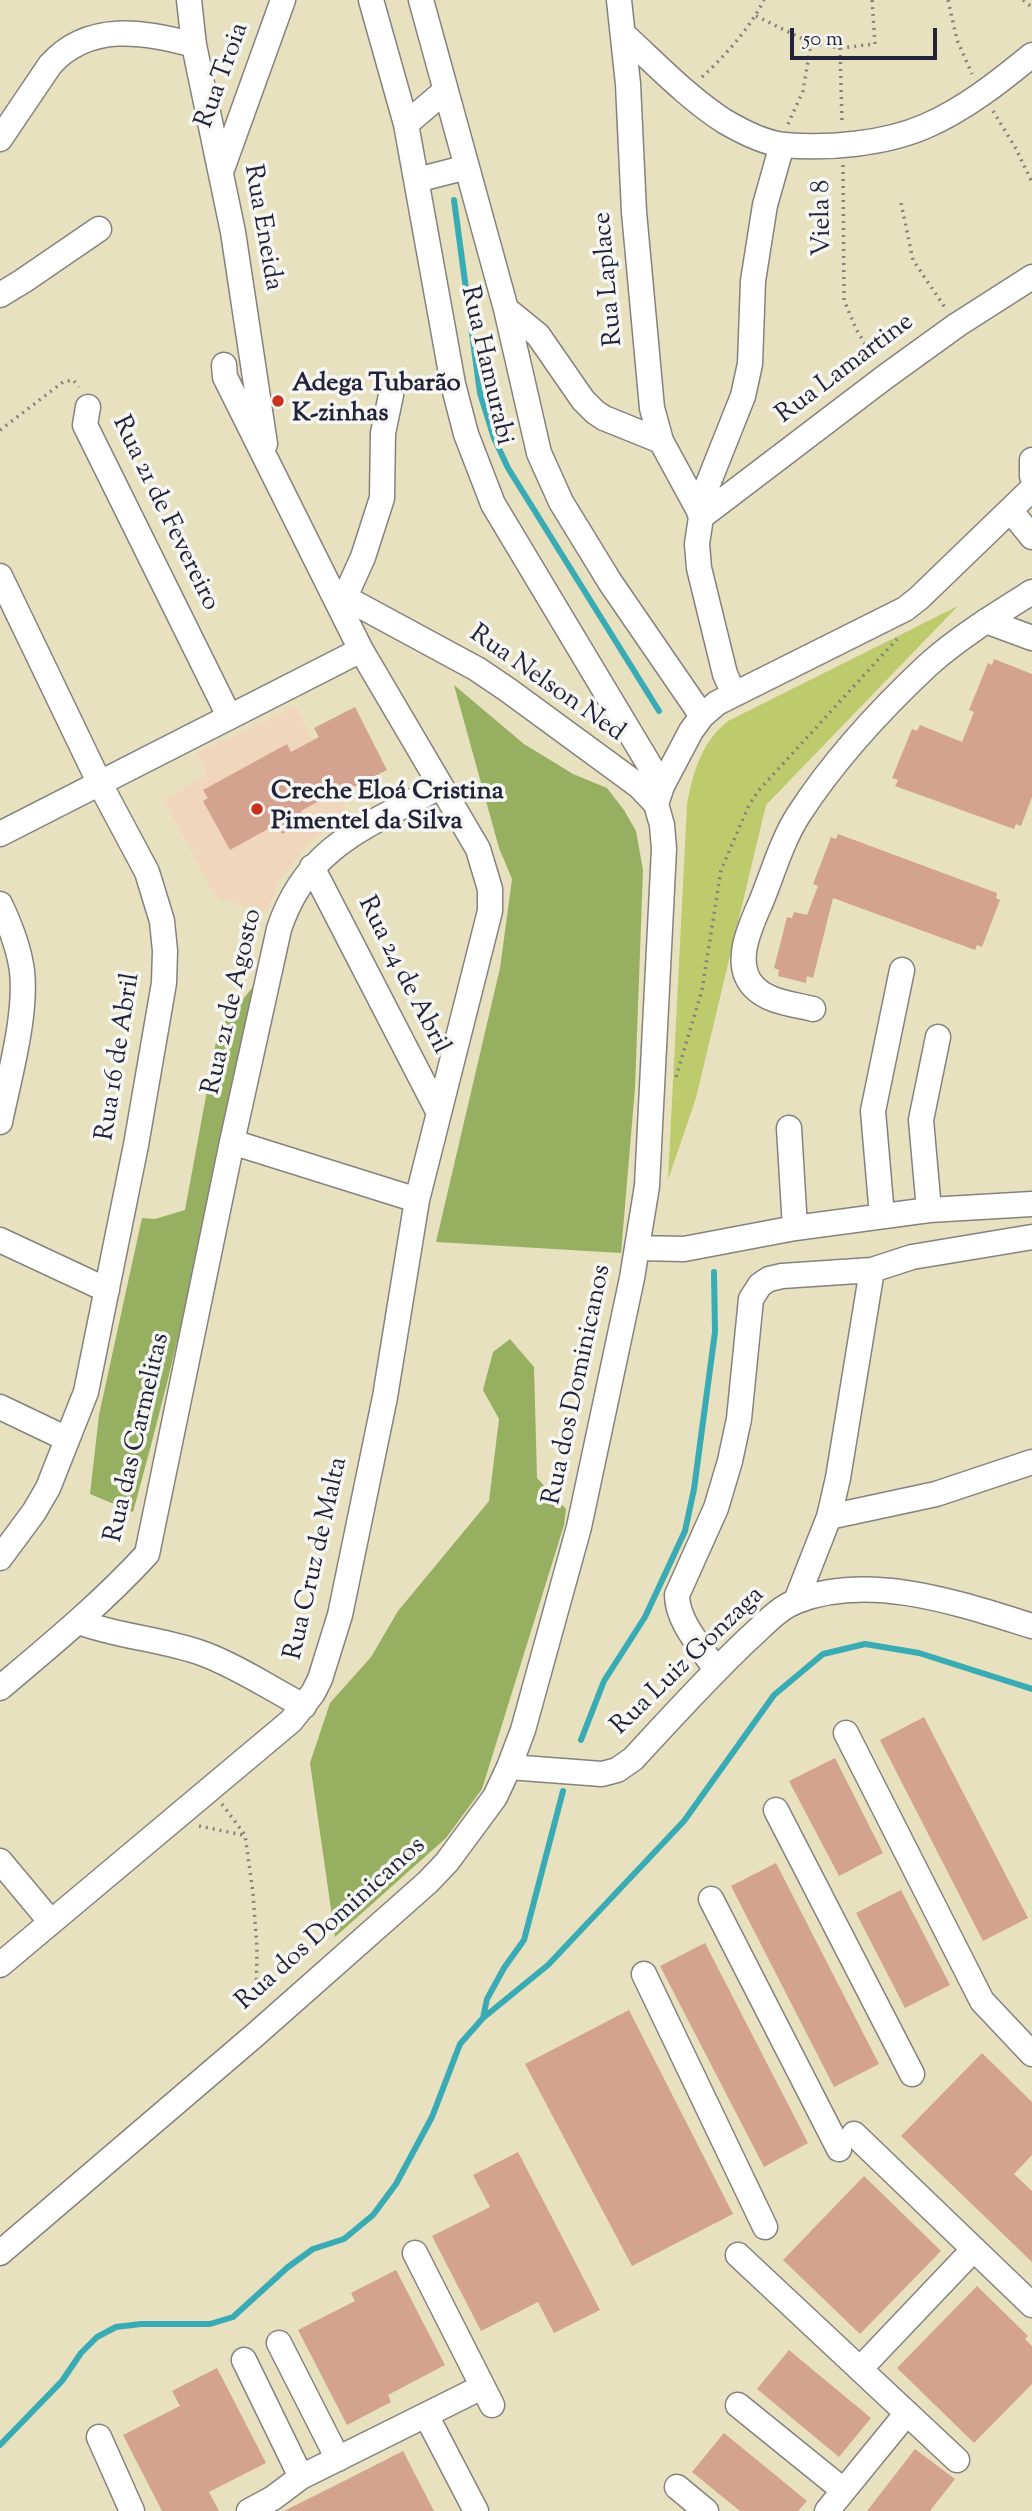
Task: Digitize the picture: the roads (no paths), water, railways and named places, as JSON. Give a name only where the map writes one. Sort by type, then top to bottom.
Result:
[{"type":"street","name":"Rua Eneida","points":[[189,0],[194,45],[246,305],[263,435],[270,467]]},
{"type":"street","name":"Rua Troia","points":[[221,172],[283,0]]},
{"type":"street","name":"Rua Hamurabi","points":[[371,0],[406,124],[453,384],[466,434],[493,504],[659,795]]},
{"type":"street","name":"Rua Hamurabi","points":[[421,0],[506,309],[539,453],[561,502],[610,582],[702,716]]},
{"type":"street","name":"Rua Laplace","points":[[619,0],[636,238],[652,408],[661,441],[699,513]]},
{"type":"street","points":[[0,139],[50,65],[75,44],[91,37],[123,33],[194,45]]},
{"type":"street","points":[[623,34],[685,92],[726,122],[782,145],[843,145],[874,141],[924,127],[982,94],[1032,55]]},
{"type":"street","points":[[406,124],[445,91]]},
{"type":"street","points":[[734,694],[725,674],[699,568],[699,513],[743,396],[750,364],[753,281],[765,205],[782,145]]},
{"type":"street","points":[[417,180],[467,167]]},
{"type":"street","points":[[0,295],[99,229]]},
{"type":"street","name":"Rua Lamartine","points":[[699,513],[957,325],[1032,277]]},
{"type":"street","points":[[506,309],[538,335],[583,400],[595,412],[661,441]]},
{"type":"street","points":[[224,365],[225,377],[338,594],[361,650]]},
{"type":"street","points":[[338,594],[371,536],[382,498],[383,433],[391,395]]},
{"type":"street","name":"Rua 21 de Fevereiro","points":[[88,407],[85,425],[229,716]]},
{"type":"street","points":[[1032,460],[1032,476]]},
{"type":"street","points":[[659,795],[702,716],[734,694],[905,609],[1032,489]]},
{"type":"street","points":[[1010,510],[1032,537]]},
{"type":"street","name":"Rua 16 de Abril","points":[[0,576],[100,783],[135,847],[156,895],[165,951],[164,982],[136,1145],[86,1392],[48,1488],[0,1558]]},
{"type":"street","points":[[813,1009],[767,997],[755,988],[744,969],[743,958],[754,917],[793,826],[840,759],[929,664],[986,621],[1032,592]]},
{"type":"street","name":"Rua Nelson Ned","points":[[338,594],[477,669],[639,786],[659,795]]},
{"type":"street","points":[[986,621],[1032,638]]},
{"type":"street","points":[[0,834],[361,650],[373,632],[383,626],[396,624]]},
{"type":"street","name":"Rua Cruz de Malta","points":[[0,1965],[284,1727],[304,1706],[320,1679],[340,1615],[386,1396],[418,1200],[485,936],[491,889],[478,849],[361,650]]},
{"type":"street","name":"Rua 21 de Agosto","points":[[232,1142],[279,929],[291,897],[312,866],[347,837],[441,786]]},
{"type":"street","name":"Rua dos Dominicanos","points":[[0,2253],[255,2035],[438,1872],[495,1797],[509,1767],[523,1730],[579,1527],[637,1248],[647,1186],[663,869],[659,795]]},
{"type":"street","name":"Rua 24 de Abril","points":[[312,866],[439,1113]]},
{"type":"street","points":[[0,904],[17,945],[23,994],[0,1122]]},
{"type":"street","points":[[882,1216],[873,1111],[902,970]]},
{"type":"street","points":[[929,1210],[921,1120],[938,1037]]},
{"type":"street","points":[[789,1128],[795,1228]]},
{"type":"street","points":[[232,1142],[418,1200]]},
{"type":"street","name":"Rua das Carmelitas","points":[[0,1688],[112,1592],[147,1554],[232,1142]]},
{"type":"street","points":[[637,1248],[684,1249],[795,1228],[882,1216],[929,1210],[1032,1204]]},
{"type":"street","points":[[716,1670],[683,1620],[677,1607],[677,1595],[716,1508],[730,1461],[739,1419],[751,1299],[760,1285],[769,1279],[782,1276],[872,1270],[912,1257],[1032,1237]]},
{"type":"street","points":[[0,1240],[107,1290]]},
{"type":"street","points":[[796,1601],[829,1517],[838,1478],[872,1270]]},
{"type":"street","points":[[0,1407],[67,1439]]},
{"type":"street","points":[[829,1517],[936,1494],[1032,1462]]},
{"type":"street","name":"Rua Luiz Gonzaga","points":[[509,1767],[602,1774],[617,1770],[633,1759],[716,1670],[778,1613],[796,1601],[823,1594],[879,1590],[939,1598],[1032,1626]]},
{"type":"street","points":[[79,1622],[100,1630],[203,1654],[229,1665],[304,1706]]},
{"type":"street","points":[[846,1732],[982,2001],[1032,2054]]},
{"type":"street","points":[[776,1810],[912,2074]]},
{"type":"street","points":[[0,1861],[51,1922]]},
{"type":"street","points":[[711,1899],[847,2142],[974,2249],[1032,2305]]},
{"type":"street","points":[[644,1974],[765,2227]]},
{"type":"street","points":[[860,2370],[974,2249]]},
{"type":"street","points":[[249,2511],[276,2505],[301,2477],[426,2415],[487,2396],[415,2253]]},
{"type":"street","points":[[738,2255],[957,2460]]},
{"type":"street","points":[[279,2343],[338,2459]]},
{"type":"street","points":[[244,2360],[301,2477]]},
{"type":"street","points":[[738,2405],[843,2490]]},
{"type":"street","points":[[827,2511],[906,2413]]},
{"type":"street","points":[[426,2415],[476,2511]]},
{"type":"street","points":[[99,2437],[132,2511]]},
{"type":"street","points":[[677,2487],[706,2511]]},
{"type":"waterway","points":[[454,200],[480,393],[494,438],[508,468],[659,711]]},
{"type":"waterway","points":[[581,1740],[604,1681],[645,1617],[685,1531],[694,1489],[715,1332],[714,1272]]},
{"type":"waterway","points":[[0,2445],[62,2381],[81,2353],[97,2337],[116,2327],[141,2324],[210,2324],[233,2317],[288,2267],[313,2249],[344,2239],[373,2215],[396,2184],[432,2117],[460,2044],[483,2018],[548,1965],[684,1821],[774,1695],[823,1654],[865,1644],[919,1653],[1032,1689]]},
{"type":"waterway","points":[[483,2018],[487,1999],[524,1940],[563,1791]]},
{"type":"place","name":"Adega Tubarão K-zinhas","points":[[278,401]]},
{"type":"place","name":"Creche Eloá Cristina Pimentel da Silva","points":[[257,809]]}]
